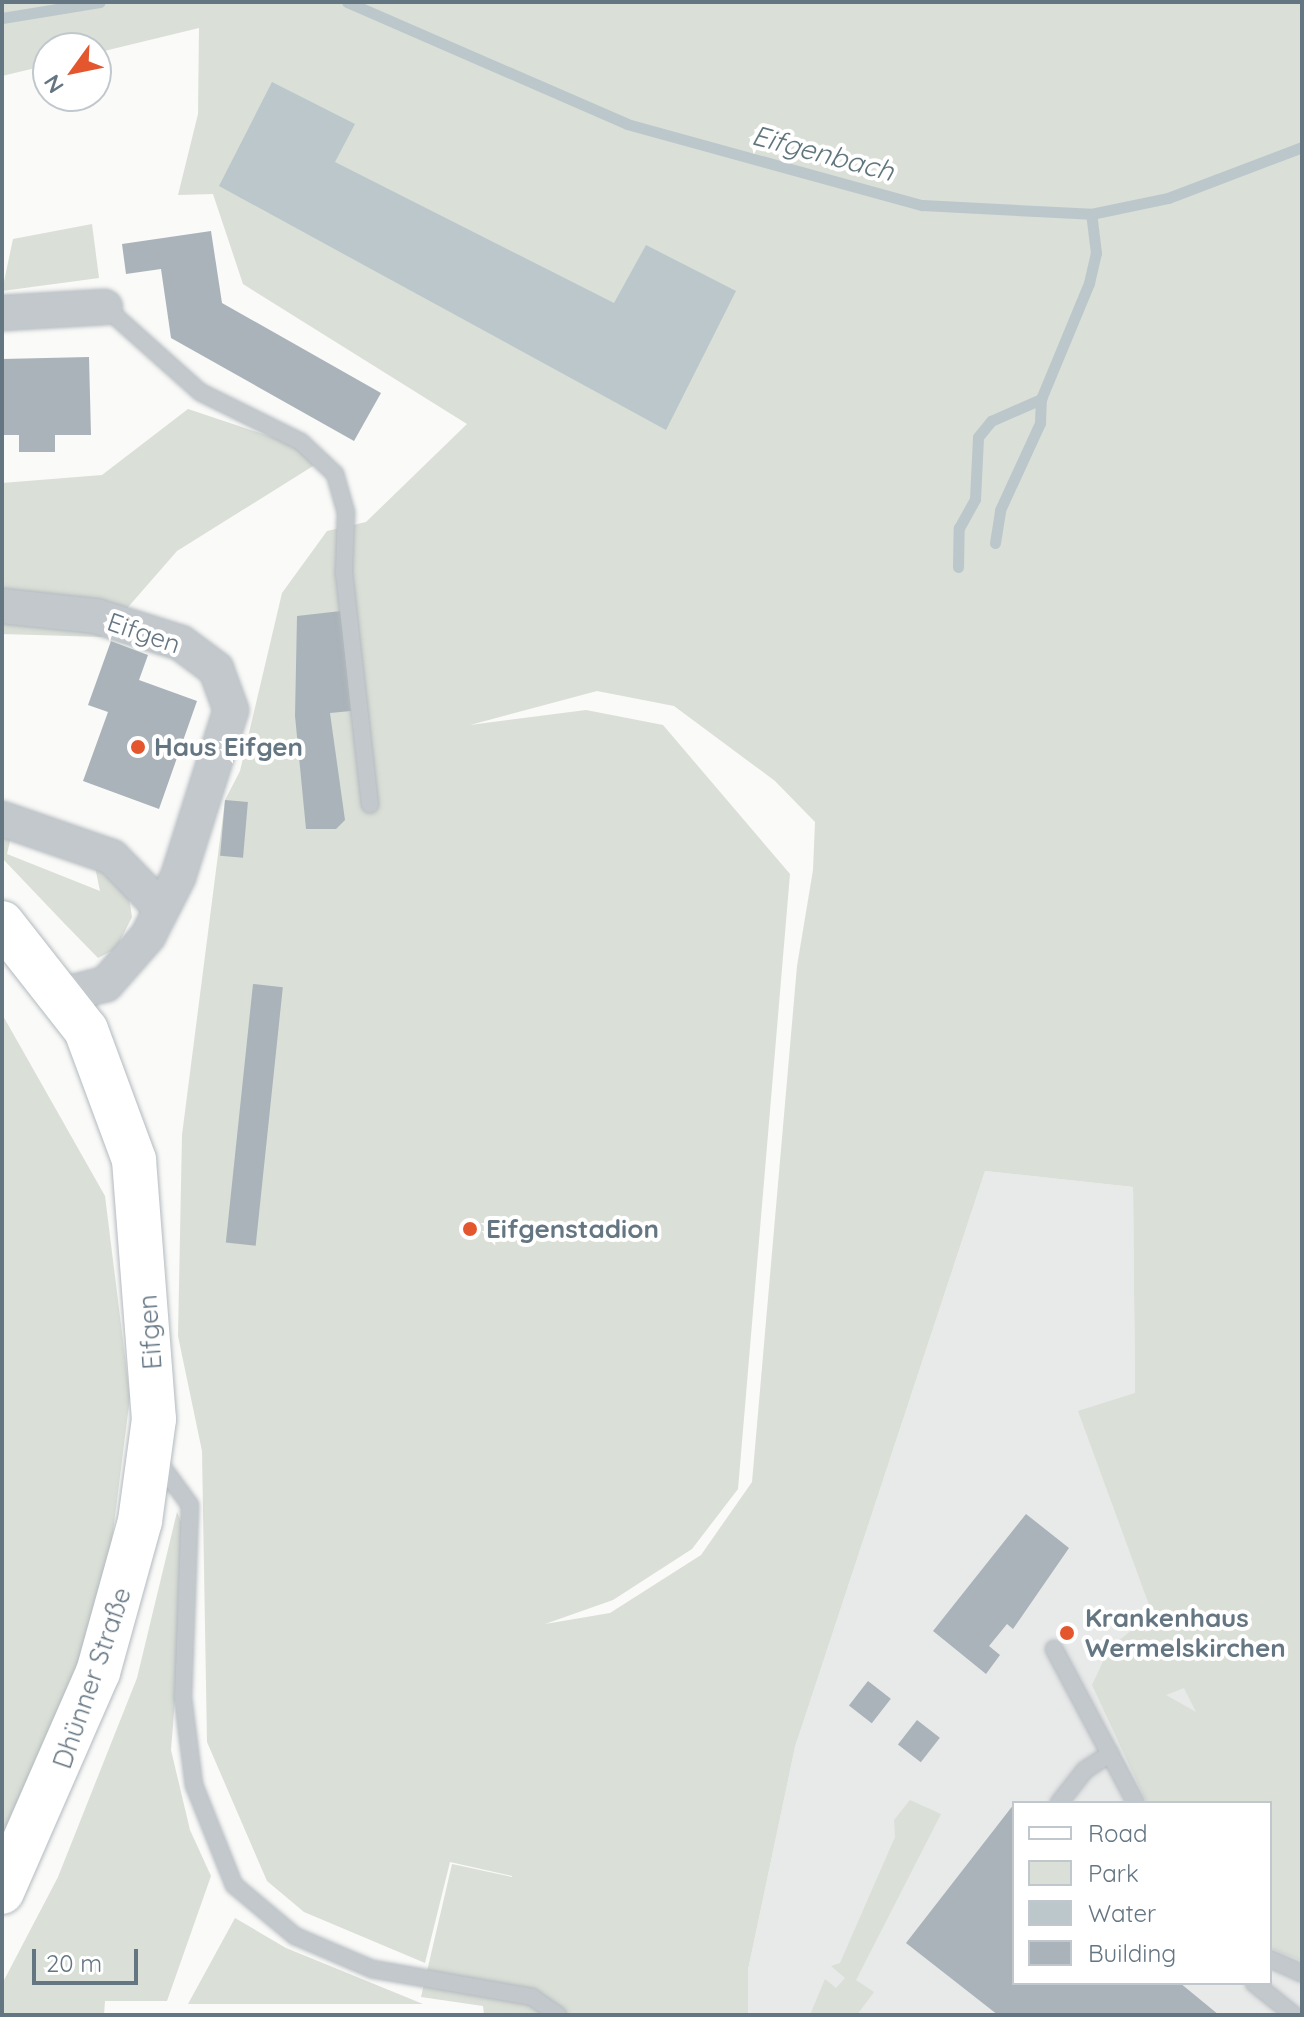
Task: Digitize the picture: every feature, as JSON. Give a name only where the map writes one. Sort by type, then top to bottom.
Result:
[{"type":"main road","name":"Eifgen","points":[[2,923],[55,997],[105,1154],[136,1210],[152,1341],[151,1454]]},
{"type":"main road","name":"Dhünner Straße","points":[[2,1892],[98,1672],[151,1454]]},
{"type":"street","points":[[2,313],[105,307]]},
{"type":"street","name":"Eifgen","points":[[2,606],[96,616],[156,633],[203,655],[224,684],[231,710],[224,752],[161,908],[120,974],[55,997]]},
{"type":"street","points":[[8,820],[112,857],[161,908]]},
{"type":"lane","points":[[105,307],[188,383],[301,442],[335,474],[346,512],[344,573],[370,805]]},
{"type":"lane","points":[[151,1454],[175,1476],[190,1505],[183,1698],[194,1785],[234,1885],[295,1936],[372,1969],[532,1997],[558,2015]]},
{"type":"lane","points":[[1054,1649],[1135,1801]]},
{"type":"lane","points":[[1061,1801],[1085,1770],[1110,1754]]},
{"type":"lane","points":[[1272,1960],[1302,1973]]},
{"type":"lane","points":[[1256,1985],[1294,2015]]},
{"type":"shaded area","name":"Krankenhaus Wermelskirchen","points":[[985,1171],[1133,1187],[1135,1394],[1302,1519],[1302,2015],[748,2015],[748,1970],[795,1747]]},
{"type":"green space","points":[[2,2],[1302,2],[1302,1961],[1272,1949],[1272,1801],[1146,1801],[1092,1685],[1109,1649],[1152,1613],[1078,1411],[1135,1393],[1133,1187],[985,1171],[795,1747],[748,1970],[748,2015],[484,2015],[483,2006],[421,1997],[452,1864],[512,1876],[450,1862],[425,1963],[304,1912],[267,1881],[207,1742],[202,1451],[178,1336],[182,1135],[225,800],[240,771],[282,593],[327,531],[366,522],[467,424],[243,284],[213,194],[178,195],[198,114],[199,28],[112,49],[112,32],[32,32],[32,69],[2,76]],"holes":[[[597,691],[674,706],[775,781],[815,822],[813,870],[797,966],[752,1482],[701,1555],[610,1613],[545,1624],[613,1600],[692,1549],[738,1489],[790,874],[663,725],[586,710],[470,725]],[[1184,1688],[1196,1712],[1166,1695]]]},
{"type":"green space","points":[[92,224],[99,278],[2,291],[13,239]]},
{"type":"green space","points":[[188,409],[329,456],[177,551],[102,637],[2,634],[2,483],[102,475]]},
{"type":"green space","points":[[2,830],[12,833],[7,854],[100,891],[94,862],[128,890],[132,917],[116,949],[98,958],[62,921],[2,858]]},
{"type":"green space","points":[[2,1014],[105,1196],[130,1397],[110,1556],[71,1690],[2,1851]]},
{"type":"green space","points":[[177,1512],[184,1528],[182,1613],[171,1750],[190,1830],[211,1876],[167,2001],[105,2001],[104,2015],[2,2015],[2,1984],[58,1877],[137,1678]]},
{"type":"green space","points":[[910,1800],[941,1814],[856,1980],[874,1992],[857,2015],[810,2015],[825,1979],[836,1988],[845,1978],[831,1966],[840,1963],[895,1837],[894,1820]]},
{"type":"green space","points":[[235,1918],[286,1948],[423,2004],[188,2004]]},
{"type":"water","points":[[272,82],[355,124],[335,162],[614,303],[646,245],[736,291],[666,430],[219,186]]},
{"type":"building","points":[[211,231],[222,303],[381,393],[354,441],[171,338],[161,269],[126,274],[122,244]]},
{"type":"building","points":[[89,357],[91,435],[55,435],[55,452],[19,452],[19,435],[2,435],[2,359]]},
{"type":"building","points":[[341,611],[351,711],[330,713],[345,820],[336,829],[306,829],[295,716],[297,616]]},
{"type":"building","name":"Haus Eifgen","points":[[111,641],[148,655],[139,680],[197,701],[159,809],[83,781],[108,712],[88,705]]},
{"type":"building","points":[[225,800],[248,802],[243,858],[220,856]]},
{"type":"building","points":[[253,984],[283,987],[256,1246],[226,1243]]},
{"type":"building","points":[[1026,1514],[1069,1548],[1013,1629],[1007,1624],[989,1646],[1000,1655],[986,1674],[933,1631]]},
{"type":"building","points":[[868,1681],[891,1699],[872,1723],[849,1705]]},
{"type":"building","points":[[917,1720],[940,1738],[921,1762],[898,1744]]},
{"type":"building","points":[[1012,1807],[1012,1985],[1182,1985],[1219,2015],[998,2015],[906,1943]]},
{"type":"waterway","name":"Eifgenbach","points":[[2,18],[100,2]]},
{"type":"waterway","name":"Eifgenbach","points":[[347,2],[627,124],[922,205],[1091,214],[1168,198],[1302,147]]},
{"type":"waterway","points":[[995,543],[1000,510],[1040,423],[1041,399],[1089,283],[1096,253],[1091,214]]},
{"type":"waterway","points":[[958,567],[959,528],[975,499],[978,437],[991,421],[1041,399]]},
{"type":"place","name":"Haus Eifgen","points":[[138,747]]},
{"type":"place","name":"Eifgenstadion","points":[[470,1229]]},
{"type":"place","name":"Krankenhaus Wermelskirchen","points":[[1067,1633]]}]
